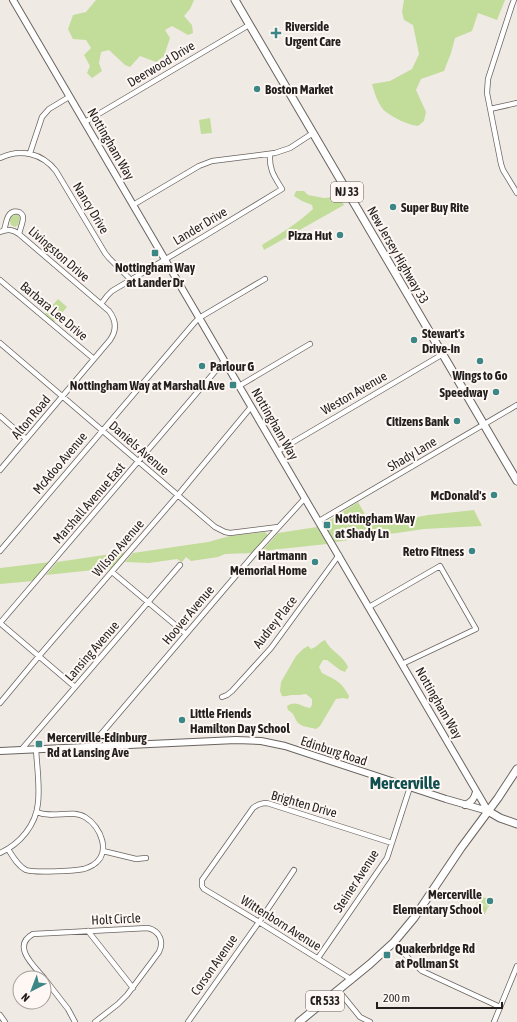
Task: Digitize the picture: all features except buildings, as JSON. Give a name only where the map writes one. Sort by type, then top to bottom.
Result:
[{"type":"main road","name":"New Jersey Highway 33","points":[[235,0],[517,481]]},
{"type":"main road","name":"CR 533","points":[[299,1022],[352,980],[394,942],[414,918],[517,769]]},
{"type":"main road","points":[[488,812],[517,824]]},
{"type":"street","name":"Nottingham Way","points":[[13,0],[488,812]]},
{"type":"street","points":[[514,0],[488,79],[487,93],[501,164],[503,170],[517,192]]},
{"type":"street","name":"Deerwood Drive","points":[[84,122],[249,24]]},
{"type":"street","points":[[0,158],[11,154],[24,152],[30,153],[42,117],[49,109],[70,97]]},
{"type":"street","points":[[490,109],[517,103]]},
{"type":"street","points":[[133,205],[205,163],[279,152],[290,148],[313,133]]},
{"type":"street","name":"Nancy Drive","points":[[30,153],[42,158],[53,166],[105,253],[131,280]]},
{"type":"street","name":"Lander Drive","points":[[100,304],[112,291],[204,238],[282,189],[271,169],[270,154]]},
{"type":"street","points":[[2,231],[10,214],[17,211],[21,214],[23,220],[19,234]]},
{"type":"street","name":"Livingston Drive","points":[[2,231],[12,230],[19,234],[112,316],[115,324],[115,332],[94,359]]},
{"type":"street","name":"McAdoo Avenue","points":[[0,551],[199,318],[265,279]]},
{"type":"street","name":"Barbara Lee Drive","points":[[0,280],[94,359]]},
{"type":"street","name":"Daniels Avenue","points":[[0,343],[215,527],[230,533],[278,528]]},
{"type":"street","points":[[239,386],[310,344]]},
{"type":"street","name":"Weston Avenue","points":[[278,452],[443,354]]},
{"type":"street","name":"Alton Road","points":[[0,470],[94,359]]},
{"type":"street","name":"Marshall Avenue East","points":[[0,623],[224,361]]},
{"type":"street","name":"Shady Lane","points":[[319,521],[517,405]]},
{"type":"street","name":"Wilson Avenue","points":[[0,704],[251,407]]},
{"type":"street","points":[[0,416],[26,439]]},
{"type":"street","name":"Hoover Avenue","points":[[90,747],[256,552],[305,498]]},
{"type":"street","name":"Audrey Place","points":[[222,697],[232,691],[271,648],[338,555]]},
{"type":"street","name":"Lansing Avenue","points":[[21,750],[180,565]]},
{"type":"street","points":[[369,608],[440,566],[476,629],[402,664]]},
{"type":"street","points":[[112,572],[186,634]]},
{"type":"street","points":[[0,623],[75,687]]},
{"type":"street","name":"Edinburg Road","points":[[0,751],[236,740],[261,742],[285,746],[488,812]]},
{"type":"street","points":[[0,853],[18,842],[26,833],[34,819],[39,796],[36,749]]},
{"type":"street","name":"Steiner Avenue","points":[[318,958],[387,858],[410,787]]},
{"type":"street","points":[[465,805],[474,799],[476,792]]},
{"type":"street","name":"Brighten Drive","points":[[202,883],[203,877],[253,808],[262,803],[267,803],[392,843]]},
{"type":"street","points":[[8,849],[22,868],[36,872],[89,868],[100,858],[103,851],[101,836],[94,825],[85,817],[76,814],[46,815],[36,812]]},
{"type":"street","points":[[103,851],[136,859],[146,858]]},
{"type":"street","name":"Corson Avenue","points":[[188,1022],[294,870]]},
{"type":"street","name":"Wittenborn Avenue","points":[[202,883],[204,889],[352,980]]},
{"type":"street","name":"Holt Circle","points":[[38,970],[24,950],[27,938],[34,934],[148,928],[152,929],[158,934],[161,942],[160,950],[133,988],[118,1004],[95,1022]]},
{"type":"street","points":[[88,931],[133,988]]},
{"type":"street","points":[[394,942],[422,971],[500,1007]]},
{"type":"street","points":[[494,1022],[517,966]]},
{"type":"street","points":[[52,988],[68,1009],[75,1022]]},
{"type":"street","points":[[338,990],[360,1017],[370,1022]]},
{"type":"street","points":[[0,1015],[5,1022]]},
{"type":"green space","points":[[96,0],[194,0],[190,9],[184,16],[192,25],[193,33],[188,35],[172,26],[165,30],[170,38],[164,56],[156,62],[140,56],[130,67],[125,65],[109,50],[101,52],[99,63],[102,71],[92,78],[87,73],[90,66],[84,55],[91,48],[86,40],[73,39],[68,29],[73,15],[86,12]]},
{"type":"green space","points":[[404,0],[505,0],[497,20],[478,13],[472,31],[455,38],[444,71],[421,79],[416,90],[426,112],[424,121],[418,126],[401,121],[383,110],[375,95],[372,84],[390,81],[412,69],[419,54],[413,25],[404,20],[402,12]]},
{"type":"green space","points":[[210,118],[212,133],[201,134],[199,120]]},
{"type":"green space","points":[[296,191],[304,191],[308,195],[324,198],[334,197],[341,199],[344,205],[264,250],[262,245],[295,224],[313,209],[312,205],[294,196]]},
{"type":"green space","points":[[15,214],[20,218],[18,225],[15,227],[11,225],[10,220]]},
{"type":"green space","points":[[58,299],[67,307],[54,322],[45,314]]},
{"type":"green space","points":[[358,502],[370,523],[474,510],[482,526],[424,529],[335,542],[325,523]]},
{"type":"green space","points":[[317,527],[327,544],[262,551],[278,533]]},
{"type":"green space","points":[[265,532],[267,536],[252,553],[225,554],[218,557],[191,561],[186,557],[182,562],[177,559],[149,563],[125,562],[133,553],[208,542],[230,536]]},
{"type":"green space","points":[[125,552],[113,568],[46,575],[57,562]]},
{"type":"green space","points":[[50,562],[33,581],[0,584],[0,568]]},
{"type":"green space","points":[[325,640],[348,667],[345,672],[327,660],[323,660],[319,667],[322,673],[335,679],[341,684],[349,696],[348,699],[336,699],[320,726],[316,729],[299,724],[293,714],[288,710],[287,706],[290,704],[296,704],[310,708],[312,705],[312,699],[306,694],[282,696],[280,691],[281,682],[296,656],[308,646],[311,649]]},
{"type":"green space","points":[[483,897],[491,900],[489,907],[481,903]]},
{"type":"green space","points":[[477,902],[488,907],[485,914],[475,910]]},
{"type":"place","name":"Riverside Urgent Care","points":[[276,33]]},
{"type":"place","name":"Boston Market","points":[[257,89]]},
{"type":"place","name":"Super Buy Rite","points":[[393,207]]},
{"type":"place","name":"Pizza Hut","points":[[340,235]]},
{"type":"place","name":"Nottingham Way at Lander Dr","points":[[155,253]]},
{"type":"place","name":"Stewart's Drive-In","points":[[414,340]]},
{"type":"place","name":"Wings to Go","points":[[480,361]]},
{"type":"place","name":"Parlour G","points":[[202,366]]},
{"type":"place","name":"Nottingham Way at Marshall Ave","points":[[233,385]]},
{"type":"place","name":"Speedway","points":[[496,392]]},
{"type":"place","name":"Citizens Bank","points":[[457,421]]},
{"type":"place","name":"McDonald's","points":[[494,495]]},
{"type":"place","name":"Nottingham Way at Shady Ln","points":[[327,525]]},
{"type":"place","name":"Retro Fitness","points":[[472,551]]},
{"type":"place","name":"Hartmann Memorial Home","points":[[315,562]]},
{"type":"place","name":"Little Friends Hamilton Day School","points":[[182,720]]},
{"type":"place","name":"Mercerville-Edinburg Rd at Lansing Ave","points":[[39,744]]},
{"type":"place","name":"Mercerville Elementary School","points":[[490,901]]},
{"type":"place","name":"Quakerbridge Rd at Pollman St","points":[[387,955]]},
{"type":"district","name":"Mercerville","points":[[405,783]]}]
